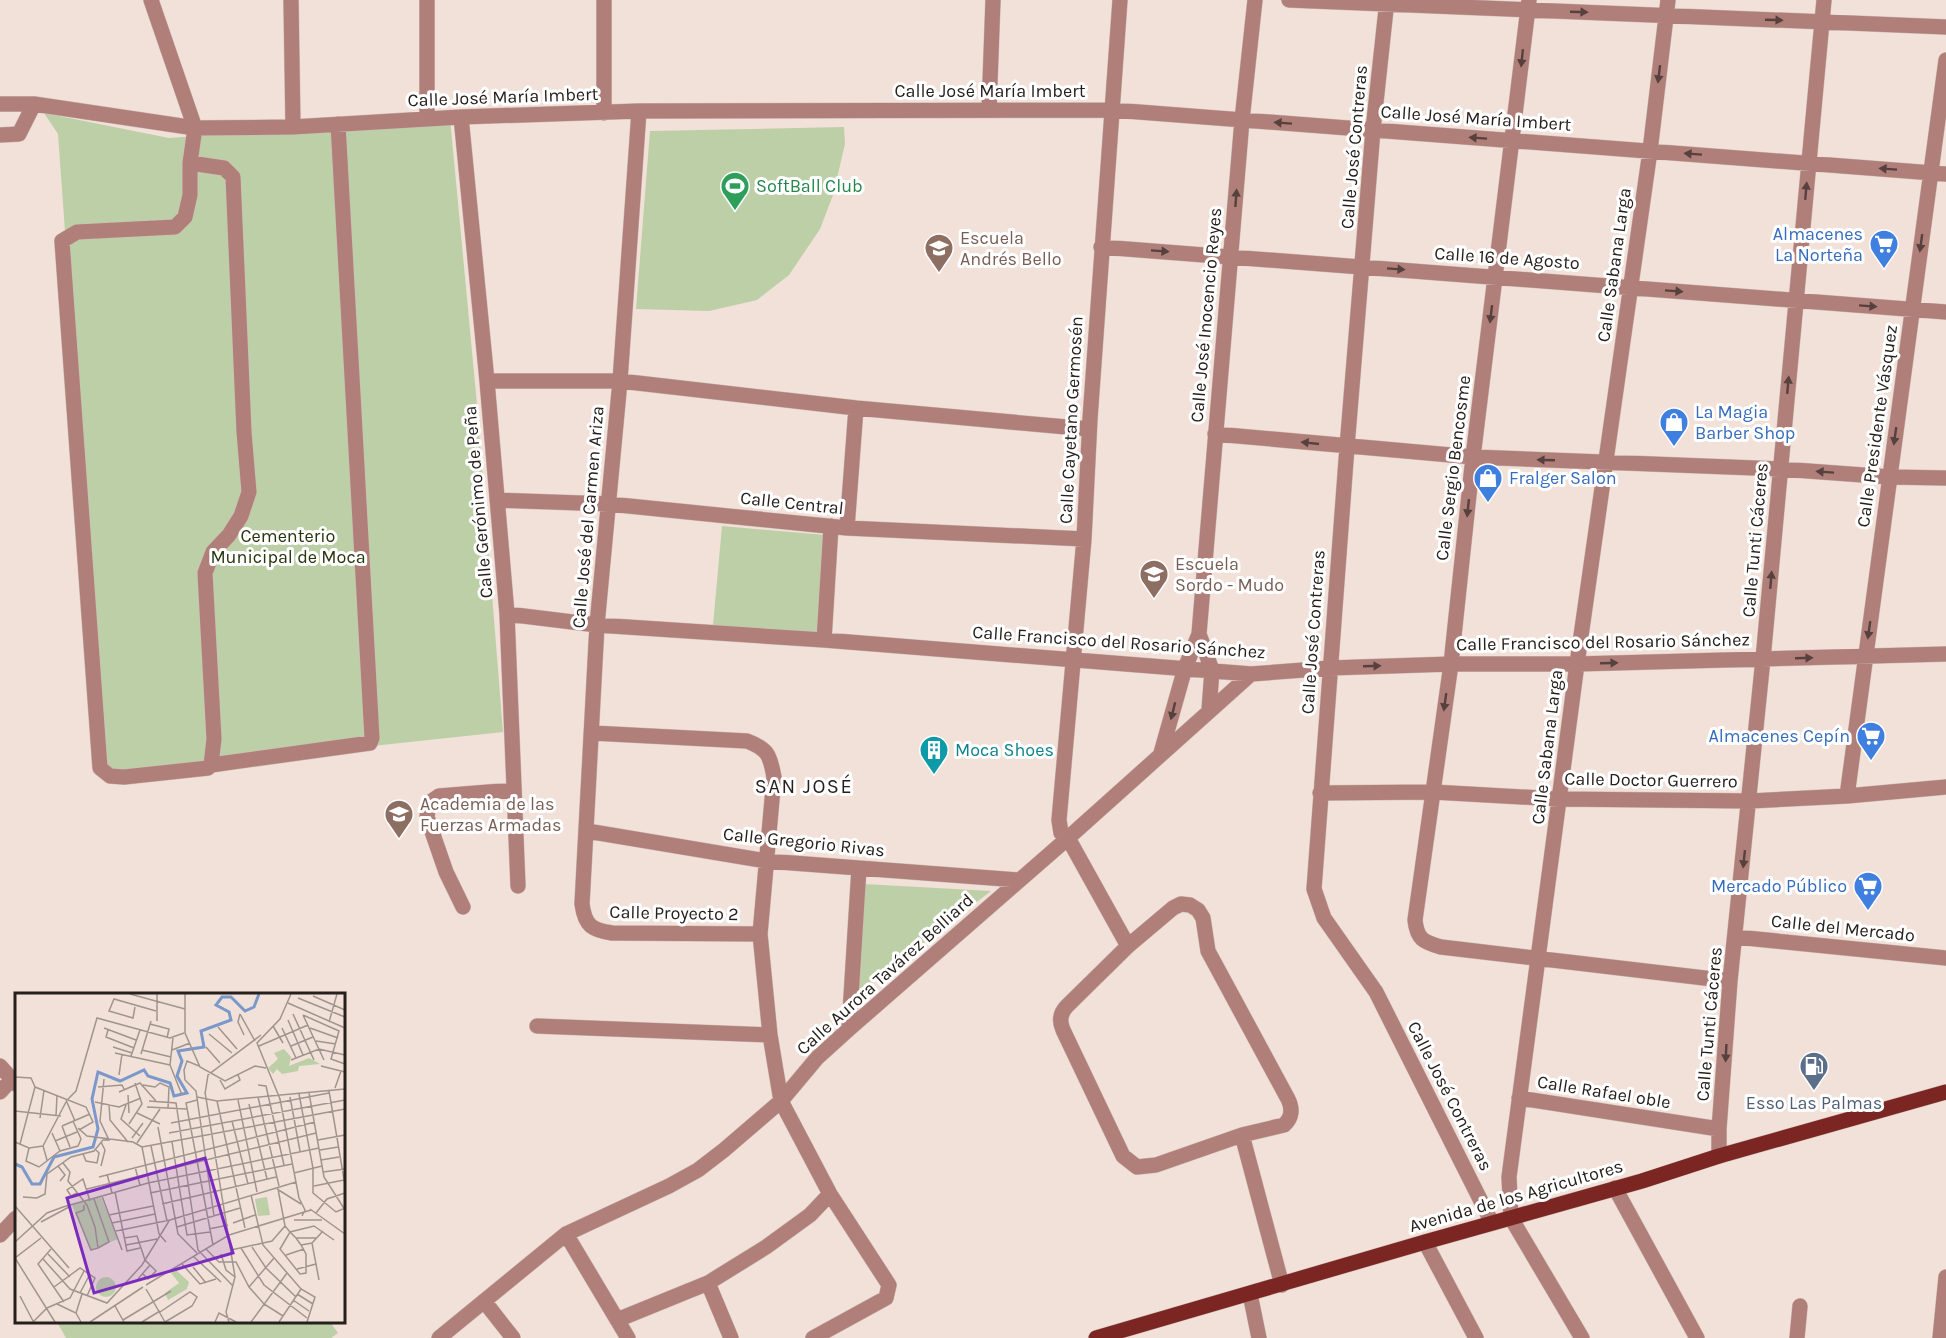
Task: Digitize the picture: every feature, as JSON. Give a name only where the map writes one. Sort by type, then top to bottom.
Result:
[{"type":"main road","name":"Avenida de los Agricultores","points":[[1096,1338],[1946,1092]]},
{"type":"street","points":[[151,0],[195,128],[190,163],[190,195],[184,217],[175,227],[77,232],[62,241],[100,768],[110,776],[124,777],[208,768],[211,765],[370,743],[372,738],[338,124]]},
{"type":"street","points":[[291,0],[293,127]]},
{"type":"street","points":[[427,119],[428,0]]},
{"type":"street","points":[[604,0],[604,113]]},
{"type":"street","points":[[989,110],[993,0]]},
{"type":"street","name":"Calle Cayetano Germosén","points":[[1068,838],[1060,833],[1059,820],[1084,539],[1101,247],[1120,0]]},
{"type":"street","name":"Calle José Inocencio Reyes","points":[[1161,753],[1185,668],[1199,634],[1242,120],[1255,0]]},
{"type":"street","points":[[1289,0],[1667,8],[1822,21],[1946,27]]},
{"type":"street","name":"Calle Tunti Cáceres","points":[[1719,1156],[1730,981],[1750,801],[1824,0]]},
{"type":"street","name":"Calle José Contreras","points":[[1387,2],[1373,130],[1314,889],[1324,918],[1376,992],[1492,1223]]},
{"type":"street","name":"Calle Sergio Bencosme","points":[[1528,5],[1450,664],[1415,920],[1416,931],[1421,939],[1441,947],[1539,960]]},
{"type":"street","name":"Calle Sabana Larga","points":[[1582,1338],[1511,1218],[1509,1177],[1577,664],[1650,151],[1667,8]]},
{"type":"street","name":"Calle Presidente Vásquez","points":[[1847,796],[1912,309],[1938,173],[1946,60]]},
{"type":"street","name":"Calle José María Imbert","points":[[0,104],[34,105],[195,128],[293,127],[461,117],[639,111],[1113,110],[1938,173]]},
{"type":"street","points":[[0,135],[18,134],[34,105]]},
{"type":"street","name":"Calle José del Carmen Ariza","points":[[588,925],[583,915],[582,904],[597,625],[620,381],[639,111]]},
{"type":"street","name":"Calle Gerónimo de Peña","points":[[461,117],[507,614],[518,886]]},
{"type":"street","points":[[190,163],[224,168],[233,177],[244,432],[249,492],[241,516],[229,535],[213,552],[205,573],[214,739],[211,765]]},
{"type":"street","name":"Calle 16 de Agosto","points":[[1101,247],[1946,312]]},
{"type":"street","points":[[487,381],[620,381],[856,408],[1089,429]]},
{"type":"street","points":[[847,528],[856,408]]},
{"type":"street","points":[[1215,434],[1473,457],[1946,478]]},
{"type":"street","name":"Calle Central","points":[[496,500],[609,504],[847,528],[1084,539]]},
{"type":"street","points":[[824,640],[831,526]]},
{"type":"street","name":"Calle Francisco del Rosario Sánchez","points":[[507,614],[597,625],[824,640],[1251,674],[1330,668],[1450,664],[1577,664],[1946,654]]},
{"type":"street","name":"Calle José Inocencio Reyes","points":[[1199,634],[1212,670],[1209,711]]},
{"type":"street","name":"Calle Aurora Tavárez Belliard","points":[[439,1338],[566,1234],[669,1186],[698,1170],[724,1150],[781,1101],[817,1058],[849,1029],[1251,674]]},
{"type":"street","points":[[592,732],[747,741],[763,747],[771,761],[774,777],[760,934],[770,1035],[781,1101],[831,1194],[889,1285],[889,1293],[880,1303],[813,1338]]},
{"type":"street","name":"Calle Doctor Guerrero","points":[[1320,794],[1432,792],[1559,799],[1750,801],[1847,796],[1946,787]]},
{"type":"street","points":[[463,907],[446,872],[427,817],[429,803],[439,796],[514,790]]},
{"type":"street","name":"Calle Gregorio Rivas","points":[[587,831],[766,861],[1019,880]]},
{"type":"street","points":[[1068,838],[1128,946]]},
{"type":"street","points":[[849,1029],[859,868]]},
{"type":"street","points":[[1181,904],[1190,905],[1198,910],[1203,918],[1208,951],[1291,1106],[1289,1121],[1284,1125],[1242,1135],[1146,1167],[1137,1167],[1123,1156],[1060,1024],[1063,1011],[1128,946],[1173,908],[1181,904]]},
{"type":"street","name":"Calle Proyecto 2","points":[[588,925],[600,931],[612,933],[760,934]]},
{"type":"street","name":"Calle del Mercado","points":[[1736,937],[1946,958]]},
{"type":"street","points":[[1539,960],[1730,981]]},
{"type":"street","points":[[537,1026],[770,1035]]},
{"type":"street","points":[[0,1066],[14,1081],[0,1092]]},
{"type":"street","name":"Calle Rafael oble","points":[[1520,1098],[1719,1129]]},
{"type":"street","points":[[1242,1135],[1282,1285]]},
{"type":"street","points":[[1615,1188],[1697,1338]]},
{"type":"street","points":[[617,1320],[708,1283],[810,1215],[831,1194]]},
{"type":"street","points":[[0,1235],[15,1219]]},
{"type":"street","points":[[566,1234],[628,1338]]},
{"type":"street","points":[[1425,1242],[1476,1338]]},
{"type":"street","points":[[708,1283],[731,1338]]},
{"type":"street","points":[[1940,1338],[1945,1288]]},
{"type":"street","points":[[1250,1294],[1259,1338]]},
{"type":"street","points":[[484,1301],[513,1338]]},
{"type":"street","points":[[1797,1338],[1800,1306]]},
{"type":"green space","name":"Cementerio Municipal de Moca","points":[[44,113],[169,138],[450,118],[476,394],[503,732],[104,775],[58,134]]},
{"type":"green space","name":"SoftBall Club","points":[[844,127],[845,144],[833,195],[820,229],[789,275],[757,300],[709,311],[636,309],[650,131]]},
{"type":"green space","points":[[722,526],[825,535],[820,634],[713,625]]},
{"type":"green space","points":[[864,884],[991,891],[857,995]]},
{"type":"green space","points":[[58,1323],[331,1323],[338,1333],[331,1338],[66,1338]]},
{"type":"place","name":"SoftBall Club","points":[[735,212]]},
{"type":"place","name":"Almacenes La Norteña","points":[[1884,270]]},
{"type":"place","name":"Escuela Andrés Bello","points":[[939,274]]},
{"type":"place","name":"La Magia Barber Shop","points":[[1674,448]]},
{"type":"place","name":"Fralger Salon","points":[[1488,504]]},
{"type":"place","name":"Escuela Sordo - Mudo","points":[[1154,600]]},
{"type":"place","name":"Almacenes Cepín","points":[[1871,762]]},
{"type":"place","name":"Moca Shoes","points":[[934,776]]},
{"type":"place","name":"Academia de las Fuerzas Armadas","points":[[399,840]]},
{"type":"place","name":"Mercado Público","points":[[1868,912]]},
{"type":"place","name":"Esso Las Palmas","points":[[1814,1092]]},
{"type":"district","name":"SAN JOSÉ","points":[[804,786]]}]
